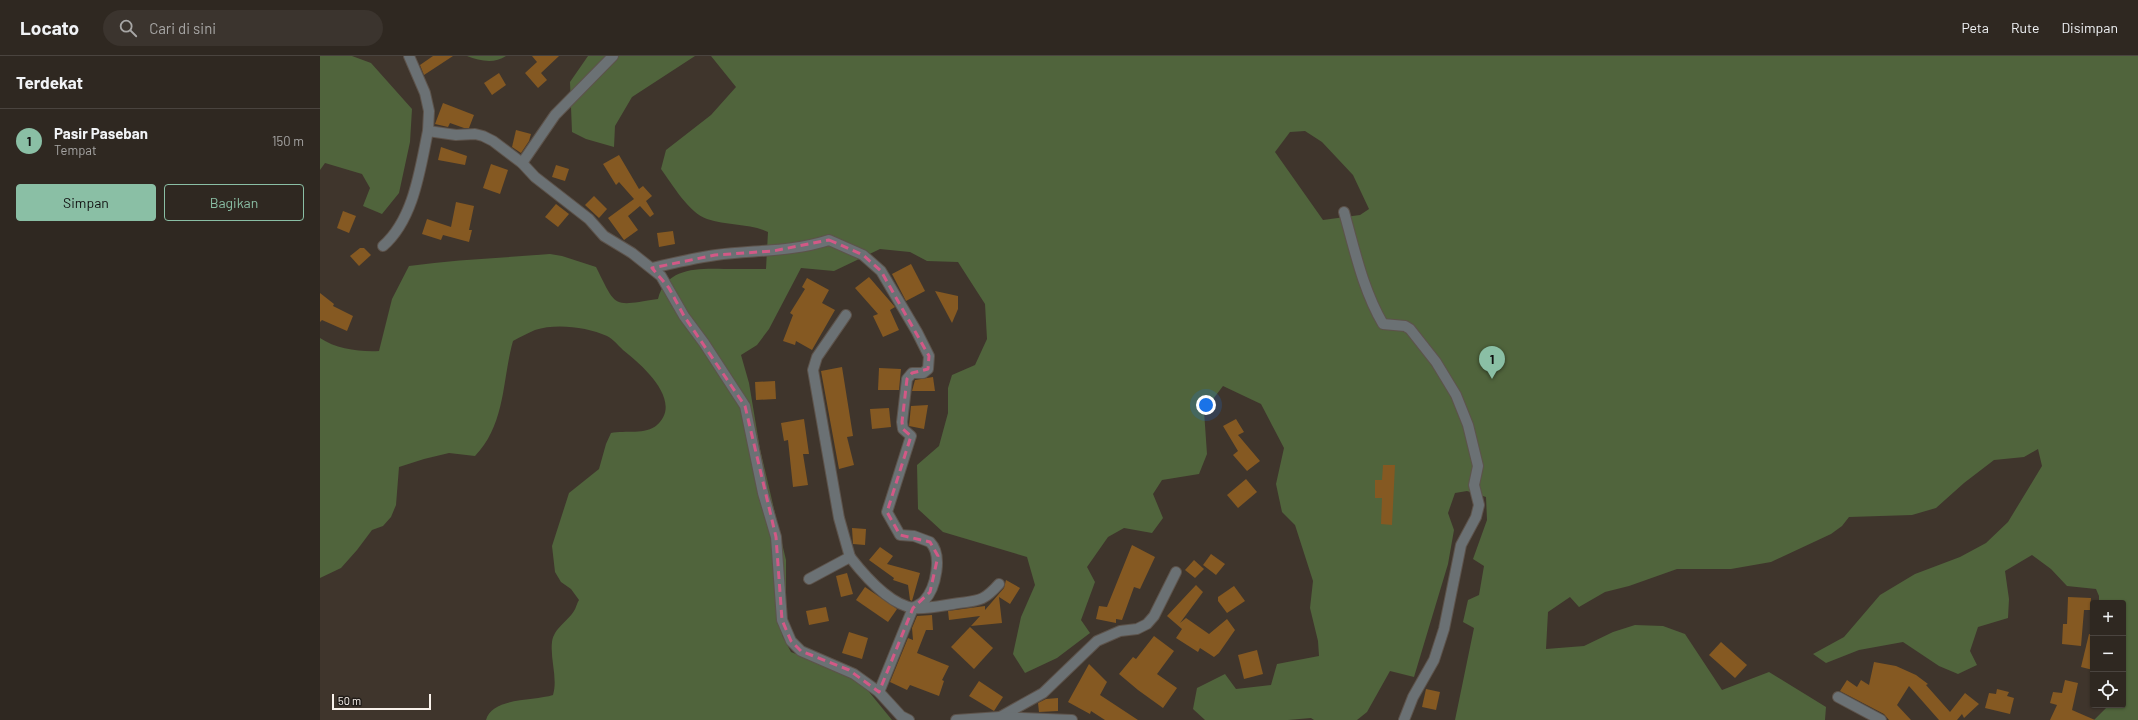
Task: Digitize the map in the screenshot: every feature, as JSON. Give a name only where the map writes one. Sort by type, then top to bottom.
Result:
[{"type":"street","points":[[383,246],[398,228],[410,202],[418,178],[428,131],[429,111],[425,93],[408,56]]},
{"type":"street","points":[[522,163],[555,116],[613,56]]},
{"type":"street","points":[[428,131],[456,135],[483,136],[493,141],[522,163],[535,177],[589,219],[604,236],[632,253],[652,268],[669,288],[684,316],[708,348],[745,406],[763,493],[776,537],[782,620],[791,641],[802,651],[849,670],[879,692],[901,716],[909,720]]},
{"type":"street","points":[[1344,212],[1363,280],[1379,318],[1383,324],[1405,326],[1410,329],[1444,373],[1456,394],[1468,425],[1478,466],[1474,484],[1479,505],[1476,517],[1461,545],[1444,629],[1434,660],[1413,697],[1404,720]]},
{"type":"street","points":[[652,268],[715,255],[773,251],[829,240],[863,255],[880,271],[917,332],[929,356],[928,369],[923,373],[912,373],[907,378],[902,422],[903,429],[911,436],[887,512],[900,535],[930,542],[938,556],[937,567],[930,592],[923,601],[913,608],[879,692]]},
{"type":"street","points":[[846,315],[817,357],[813,370],[839,518],[850,557],[868,578],[887,594],[905,606],[913,608],[935,607],[984,599],[999,584]]},
{"type":"street","points":[[809,579],[850,557]]},
{"type":"street","points":[[1000,717],[1043,693],[1097,641],[1120,631],[1137,629],[1147,624],[1154,616],[1176,572]]},
{"type":"street","points":[[1838,697],[1881,720]]},
{"type":"street","points":[[956,720],[1000,717],[1072,720]]},
{"type":"highlighted area","points":[[829,240],[863,255],[881,271],[929,356],[928,369],[912,373],[907,379],[902,422],[903,429],[911,436],[887,512],[900,535],[930,542],[938,556],[930,592],[913,608],[879,692],[849,670],[801,651],[791,641],[782,620],[776,537],[745,406],[684,316],[669,288],[652,268],[715,255],[773,251]]},
{"type":"green space","points":[[320,56],[352,56],[371,63],[412,109],[410,142],[399,193],[382,214],[363,206],[370,188],[362,174],[325,163],[320,170]]},
{"type":"green space","points":[[467,56],[506,56],[501,59],[487,61]]},
{"type":"green space","points":[[588,56],[695,56],[632,97],[615,126],[614,147],[586,139],[572,132],[570,82]]},
{"type":"green space","points":[[711,56],[2138,56],[2138,720],[2094,720],[2106,708],[2126,708],[2126,600],[2099,600],[2096,589],[2067,586],[2051,569],[2032,555],[2005,571],[2009,599],[2008,618],[1978,627],[1970,651],[1977,665],[1958,674],[1939,666],[1903,642],[1859,650],[1826,663],[1813,654],[1844,637],[1880,595],[1915,574],[1960,557],[1986,543],[2008,522],[2042,466],[2038,449],[2024,457],[1994,460],[1964,483],[1936,508],[1912,515],[1849,517],[1842,526],[1831,534],[1771,562],[1731,569],[1677,569],[1629,586],[1605,592],[1579,607],[1570,597],[1548,612],[1546,649],[1584,646],[1613,632],[1635,625],[1663,626],[1685,634],[1722,690],[1769,672],[1826,707],[1825,720],[1455,720],[1474,628],[1463,622],[1468,600],[1479,595],[1484,566],[1473,559],[1487,520],[1486,497],[1467,491],[1455,493],[1448,513],[1454,530],[1448,564],[1414,677],[1390,671],[1367,712],[1357,720],[1314,720],[1311,718],[1288,720],[1205,720],[1193,709],[1197,688],[1225,674],[1236,689],[1271,685],[1277,664],[1319,656],[1318,641],[1310,608],[1313,581],[1295,525],[1282,512],[1276,484],[1284,448],[1261,404],[1223,386],[1204,411],[1207,454],[1199,474],[1162,480],[1153,494],[1163,518],[1152,533],[1124,528],[1108,537],[1087,567],[1095,582],[1081,620],[1090,633],[1057,658],[1025,673],[1013,654],[1021,617],[1035,585],[1027,557],[943,532],[918,509],[917,465],[939,446],[948,413],[948,388],[952,375],[975,365],[987,339],[985,304],[958,262],[927,261],[910,252],[880,249],[834,271],[801,268],[769,329],[757,345],[741,355],[749,383],[760,449],[786,560],[786,600],[782,635],[791,652],[842,672],[865,687],[892,720],[486,720],[496,707],[515,701],[553,695],[555,682],[552,649],[553,637],[574,611],[579,600],[571,589],[561,582],[555,572],[552,546],[569,493],[599,469],[606,444],[611,433],[647,430],[657,425],[664,415],[666,405],[663,394],[657,384],[640,364],[607,336],[581,328],[562,326],[535,330],[518,338],[513,341],[509,356],[502,401],[498,416],[485,443],[475,456],[449,453],[399,467],[396,505],[391,517],[383,526],[372,530],[341,568],[320,578],[320,338],[333,345],[348,349],[379,351],[392,299],[409,266],[462,260],[550,254],[562,256],[596,267],[608,291],[618,301],[624,303],[658,299],[663,287],[670,279],[689,270],[766,269],[768,232],[753,227],[722,223],[700,216],[681,197],[661,169],[666,150],[711,115],[736,87]],"holes":[[[1305,131],[1322,142],[1353,175],[1369,209],[1360,215],[1323,220],[1275,152],[1290,132]]]},
{"type":"building","points":[[433,56],[453,56],[424,75],[420,65]]},
{"type":"building","points":[[532,56],[559,56],[541,73],[547,80],[538,88],[525,73],[537,62]]},
{"type":"building","points":[[499,73],[506,85],[492,95],[484,83]]},
{"type":"building","points":[[443,103],[474,115],[469,128],[464,128],[450,123],[448,127],[435,124]]},
{"type":"building","points":[[516,130],[531,134],[529,141],[521,153],[512,147]]},
{"type":"building","points":[[441,147],[467,156],[465,165],[438,160]]},
{"type":"building","points":[[619,155],[639,189],[643,186],[652,196],[646,201],[654,214],[650,217],[640,206],[628,216],[638,230],[624,240],[608,218],[634,199],[619,182],[616,185],[603,164]]},
{"type":"building","points":[[491,164],[508,170],[500,194],[483,188]]},
{"type":"building","points":[[556,165],[569,169],[565,181],[552,177]]},
{"type":"building","points":[[594,196],[607,209],[599,218],[585,205]]},
{"type":"building","points":[[456,202],[474,206],[469,230],[472,230],[469,242],[443,235],[441,240],[422,234],[427,219],[451,227]]},
{"type":"building","points":[[556,204],[569,214],[558,227],[545,217]]},
{"type":"building","points":[[343,211],[356,216],[349,233],[337,228]]},
{"type":"building","points":[[673,231],[675,244],[659,247],[657,233]]},
{"type":"building","points":[[360,248],[364,248],[371,255],[359,266],[350,256]]},
{"type":"building","points":[[911,264],[925,291],[906,301],[892,274]]},
{"type":"building","points":[[869,277],[895,307],[890,310],[899,330],[883,337],[873,316],[878,314],[855,288]]},
{"type":"building","points":[[807,278],[829,290],[822,303],[835,310],[812,350],[796,341],[795,345],[783,341],[793,315],[790,313],[805,289],[802,287]]},
{"type":"building","points":[[935,291],[958,296],[958,309],[952,323]]},
{"type":"building","points":[[320,293],[334,304],[333,306],[353,316],[347,331],[322,320],[320,322]]},
{"type":"building","points":[[842,367],[853,436],[847,437],[854,465],[839,469],[821,371]]},
{"type":"building","points":[[879,368],[901,369],[899,390],[878,390]]},
{"type":"building","points":[[933,377],[935,391],[912,391],[915,380]]},
{"type":"building","points":[[775,381],[776,399],[756,400],[755,382]]},
{"type":"building","points":[[928,405],[924,429],[909,426],[911,406]]},
{"type":"building","points":[[889,408],[891,427],[872,429],[870,409]]},
{"type":"building","points":[[804,419],[809,454],[803,454],[808,485],[793,487],[788,440],[784,441],[781,423]]},
{"type":"building","points":[[1236,419],[1244,432],[1238,435],[1260,461],[1247,471],[1233,455],[1238,451],[1223,426]]},
{"type":"building","points":[[1383,465],[1395,465],[1392,525],[1381,524],[1382,498],[1375,498],[1375,480],[1382,480]]},
{"type":"building","points":[[1246,479],[1257,492],[1238,508],[1227,495]]},
{"type":"building","points":[[852,528],[866,529],[865,545],[853,544]]},
{"type":"building","points":[[1132,545],[1155,557],[1140,589],[1134,587],[1122,620],[1116,619],[1116,623],[1096,619],[1099,606],[1107,607]]},
{"type":"building","points":[[880,547],[893,556],[887,564],[920,573],[912,601],[910,600],[908,585],[893,580],[894,578],[869,560]]},
{"type":"building","points":[[1211,554],[1225,564],[1216,575],[1203,565]]},
{"type":"building","points":[[1194,560],[1204,569],[1195,578],[1185,570]]},
{"type":"building","points":[[847,573],[853,594],[841,597],[836,576]]},
{"type":"building","points":[[1006,580],[1020,588],[1010,604],[999,597],[1002,623],[971,626],[980,616],[949,620],[948,611],[985,606],[985,610],[1004,588]]},
{"type":"building","points":[[1196,585],[1203,592],[1180,623],[1186,618],[1209,634],[1227,619],[1235,630],[1219,653],[1214,657],[1200,648],[1198,652],[1176,638],[1182,629],[1167,616]]},
{"type":"building","points":[[1234,586],[1245,601],[1227,613],[1218,601],[1218,597]]},
{"type":"building","points":[[865,587],[897,609],[888,622],[856,600]]},
{"type":"building","points":[[2068,597],[2091,598],[2090,610],[2084,610],[2081,646],[2062,644],[2063,624],[2067,624]]},
{"type":"building","points":[[826,607],[829,621],[809,625],[806,611]]},
{"type":"building","points":[[932,615],[933,630],[926,630],[917,653],[949,666],[942,680],[944,681],[939,696],[910,685],[907,690],[890,682],[908,638],[913,640],[912,628],[917,616]]},
{"type":"building","points":[[970,627],[993,648],[974,669],[951,647]]},
{"type":"building","points":[[849,632],[868,638],[862,659],[842,653]]},
{"type":"building","points":[[2089,634],[2090,634],[2090,669],[2081,667]]},
{"type":"building","points":[[1154,636],[1174,651],[1157,674],[1177,688],[1163,708],[1119,674],[1133,657],[1136,659]]},
{"type":"building","points":[[1721,642],[1747,665],[1735,678],[1709,655]]},
{"type":"building","points":[[1257,650],[1263,674],[1244,679],[1238,655]]},
{"type":"building","points":[[1874,662],[1896,666],[1916,675],[1928,684],[1926,685],[1950,712],[1965,693],[1979,704],[1964,718],[1962,714],[1957,720],[1939,720],[1909,686],[1897,705],[1911,720],[1889,720],[1884,714],[1840,691],[1847,680],[1857,687],[1861,680],[1869,685]]},
{"type":"building","points":[[1089,664],[1107,682],[1100,695],[1138,720],[1105,720],[1091,711],[1090,714],[1068,702]]},
{"type":"building","points":[[2065,680],[2078,683],[2072,710],[2095,720],[2050,720],[2057,705],[2050,703],[2053,692],[2062,693]]},
{"type":"building","points":[[979,681],[1003,697],[994,711],[969,696]]},
{"type":"building","points":[[1426,689],[1440,692],[1436,710],[1422,707]]},
{"type":"building","points":[[1997,689],[2009,692],[2007,696],[2014,698],[2010,714],[1985,708],[1989,693],[1996,694]]},
{"type":"building","points":[[1058,698],[1058,711],[1039,712],[1038,703],[1046,699]]},
{"type":"place","name":"Pasir Paseban","points":[[1492,379]]}]
